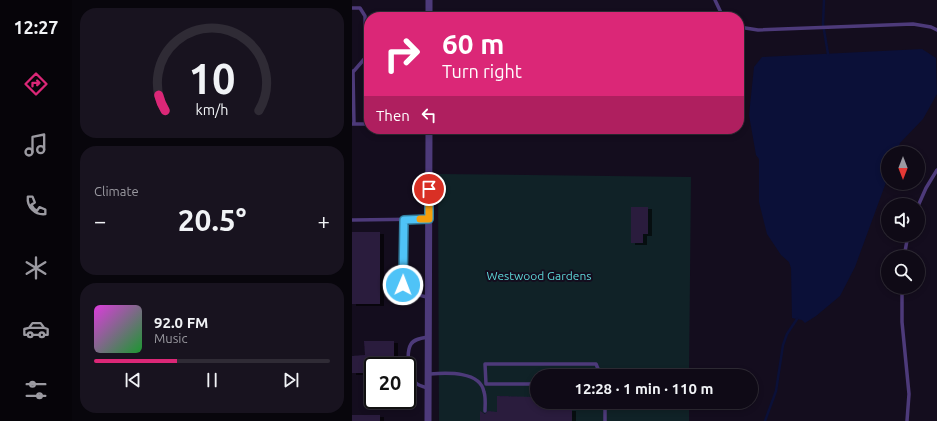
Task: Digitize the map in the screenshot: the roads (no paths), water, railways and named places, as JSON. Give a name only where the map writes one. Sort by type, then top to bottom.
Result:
[{"type":"street","points":[[429,0],[429,12]]},
{"type":"street","points":[[428,421],[429,134]]},
{"type":"lane","points":[[715,0],[721,12]]},
{"type":"lane","points":[[352,8],[360,8],[364,14]]},
{"type":"lane","points":[[744,28],[758,30],[913,24],[931,27],[937,30]]},
{"type":"lane","points":[[364,59],[353,71],[353,124],[364,124]]},
{"type":"lane","points":[[922,198],[937,170]]},
{"type":"lane","points":[[352,220],[429,219]]},
{"type":"lane","points":[[404,220],[403,285],[414,295],[428,296]]},
{"type":"lane","points":[[902,294],[902,322],[909,394],[907,421]]},
{"type":"lane","points":[[428,337],[411,343],[409,349],[409,370],[416,384],[428,388]]},
{"type":"lane","points":[[486,384],[486,364],[596,364],[598,369]]},
{"type":"lane","points":[[428,374],[452,373],[469,377],[479,382],[484,391],[485,411]]},
{"type":"lane","points":[[480,384],[530,384]]},
{"type":"lane","points":[[605,409],[605,421]]},
{"type":"waterway","points":[[824,0],[823,24],[828,54]]},
{"type":"waterway","points":[[765,421],[776,391],[783,345],[787,334],[797,319]]},
{"type":"park label","name":"Westwood Gardens","points":[[539,276]]}]
